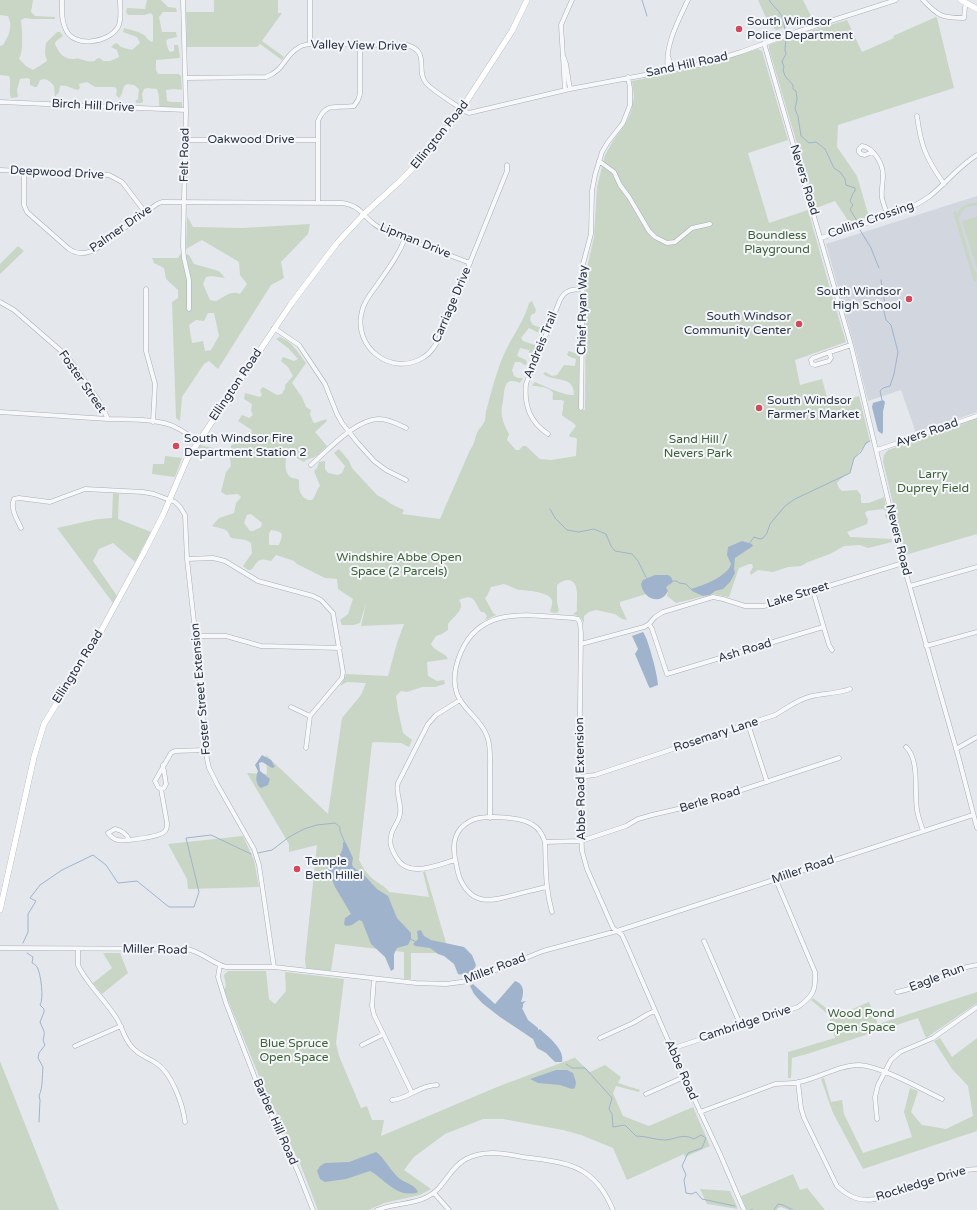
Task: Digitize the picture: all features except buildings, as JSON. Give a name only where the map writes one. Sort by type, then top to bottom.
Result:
[{"type":"main road","name":"Ellington Road","points":[[0,910],[2,889],[34,757],[44,724],[100,633],[153,535],[170,500],[187,459],[274,328],[337,243],[364,214],[410,171],[462,109],[512,31],[527,0]]},
{"type":"main road","points":[[961,0],[977,9]]},
{"type":"street","points":[[62,0],[63,23],[66,32],[72,39],[82,41],[102,40],[111,36],[118,27],[120,18],[120,0]]},
{"type":"street","name":"Felt Road","points":[[183,0],[186,110],[183,246],[188,276],[189,309]]},
{"type":"street","points":[[310,0],[310,44]]},
{"type":"street","points":[[568,89],[561,25],[572,0]]},
{"type":"street","points":[[670,70],[668,56],[669,46],[688,0]]},
{"type":"street","name":"Sand Hill Road","points":[[462,109],[472,111],[568,89],[703,64],[896,0]]},
{"type":"street","points":[[922,0],[935,12],[949,18],[964,18],[967,3]]},
{"type":"street","name":"Nevers Road","points":[[764,43],[851,345],[903,563],[977,828]]},
{"type":"street","name":"Valley View Drive","points":[[185,78],[266,78],[274,75],[293,51],[299,46],[310,44],[406,45],[414,47],[421,57],[422,76],[426,84],[462,109]]},
{"type":"street","points":[[318,204],[318,121],[321,112],[327,108],[354,106],[358,100],[360,94],[360,45]]},
{"type":"street","name":"Chief Ryan Way","points":[[581,408],[583,264],[591,234],[592,191],[599,161],[608,142],[623,123],[630,105],[630,88],[628,77]]},
{"type":"street","name":"Birch Hill Drive","points":[[0,102],[186,110]]},
{"type":"street","points":[[917,116],[919,134],[926,156],[944,184]]},
{"type":"street","name":"Oakwood Drive","points":[[186,140],[317,140]]},
{"type":"street","points":[[872,152],[881,165],[883,174],[882,199],[888,216]]},
{"type":"street","name":"Collins Crossing","points":[[821,238],[900,212],[920,203],[977,155]]},
{"type":"street","points":[[599,161],[614,172],[620,185],[655,238],[667,243],[675,242],[692,228],[710,224]]},
{"type":"street","name":"Carriage Drive","points":[[405,238],[396,258],[368,297],[362,310],[360,325],[363,338],[369,349],[386,361],[398,364],[412,362],[424,357],[434,349],[507,172],[507,165]]},
{"type":"street","name":"Deepwood Drive","points":[[0,170],[109,175],[122,182],[145,212]]},
{"type":"street","name":"Palmer Drive","points":[[24,171],[24,205],[27,212],[74,252],[88,253],[96,249],[145,212],[162,202],[342,203],[350,204],[358,208],[364,214]]},
{"type":"street","name":"Lipman Drive","points":[[364,214],[374,224],[405,238],[470,263]]},
{"type":"street","points":[[146,289],[146,351],[155,384],[153,422]]},
{"type":"street","name":"Andreis Trail","points":[[548,434],[540,429],[530,416],[526,406],[526,384],[564,293],[571,289],[582,289]]},
{"type":"street","name":"Foster Street","points":[[0,302],[14,310],[67,356],[99,401],[108,419],[153,422],[176,427],[197,442]]},
{"type":"street","points":[[274,328],[298,345],[325,384],[337,414],[349,432],[374,461],[386,470],[406,480]]},
{"type":"street","points":[[829,352],[831,358],[829,361],[815,366],[812,364],[812,359],[829,352],[851,345]]},
{"type":"street","points":[[0,412],[108,419]]},
{"type":"street","name":"Ayers Road","points":[[877,450],[977,416]]},
{"type":"street","points":[[311,465],[359,424],[369,420],[380,419],[406,428]]},
{"type":"street","points":[[21,528],[13,511],[12,503],[14,499],[19,498],[50,502],[85,489],[96,489],[143,492],[154,494],[170,500]]},
{"type":"street","name":"Foster Street Extension","points":[[170,500],[180,507],[185,515],[187,559],[209,768],[254,849],[259,865],[274,967]]},
{"type":"street","points":[[187,559],[213,558],[225,562],[258,581],[313,596],[321,600],[333,613],[340,648],[343,672],[342,678],[310,716],[306,748]]},
{"type":"street","name":"Lake Street","points":[[581,644],[644,627],[663,612],[713,597],[745,606],[764,606],[903,563]]},
{"type":"street","points":[[910,586],[977,567]]},
{"type":"street","points":[[812,591],[829,645],[832,650]]},
{"type":"street","name":"Abbe Road Extension","points":[[460,700],[454,679],[457,662],[469,638],[483,626],[499,617],[510,615],[534,615],[578,619],[580,623],[581,644],[579,777],[584,861],[612,928],[617,931]]},
{"type":"street","name":"Ash Road","points":[[649,624],[667,674],[823,627]]},
{"type":"street","points":[[926,646],[977,632]]},
{"type":"street","points":[[196,636],[226,636],[261,646],[340,648]]},
{"type":"street","name":"Rosemary Lane","points":[[579,777],[596,775],[775,715],[794,703],[812,696],[834,694],[850,689]]},
{"type":"street","points":[[455,860],[422,869],[410,868],[403,866],[398,860],[390,844],[391,836],[400,814],[400,806],[396,789],[405,769],[428,724],[436,715],[460,700],[479,722],[487,736],[490,749],[490,818]]},
{"type":"street","points":[[291,707],[310,716]]},
{"type":"street","points":[[748,724],[767,782]]},
{"type":"street","points":[[956,749],[977,737]]},
{"type":"street","points":[[906,747],[911,752],[915,767],[917,811],[923,831]]},
{"type":"street","points":[[129,840],[128,837],[115,829],[108,833],[115,840],[129,840],[160,834],[166,831],[167,825],[161,789],[156,785],[155,779],[170,754],[173,752],[206,750]]},
{"type":"street","name":"Berle Road","points":[[545,842],[582,841],[626,826],[638,819],[699,804],[839,758]]},
{"type":"street","points":[[161,789],[164,788],[166,784],[164,765]]},
{"type":"street","name":"Miller Road","points":[[0,948],[187,949],[194,950],[220,965],[233,968],[274,967],[374,980],[446,984],[469,980],[543,951],[617,931],[973,815]]},
{"type":"street","points":[[546,887],[492,900],[481,899],[472,895],[460,880],[453,848],[455,836],[461,828],[470,821],[480,818],[512,818],[525,820],[535,825],[545,842],[546,887],[552,912]]},
{"type":"street","name":"Cambridge Drive","points":[[671,1049],[798,1007],[808,999],[815,988],[815,972],[776,880]]},
{"type":"street","name":"Abbe Road","points":[[617,931],[622,935],[625,941],[671,1049],[744,1210]]},
{"type":"street","points":[[704,941],[741,1026]]},
{"type":"street","points":[[78,949],[78,965],[80,969],[116,1018],[129,1044],[137,1054],[156,1063],[170,1078],[184,1112],[185,1122]]},
{"type":"street","name":"Eagle Run","points":[[897,992],[932,981],[958,968],[977,964]]},
{"type":"street","name":"Barber Hill Road","points":[[220,965],[218,977],[226,1003],[260,1091],[292,1159],[313,1210]]},
{"type":"street","points":[[374,980],[373,1012],[382,1035],[412,1093]]},
{"type":"street","points":[[877,1119],[875,1097],[884,1072],[891,1060],[900,1052],[933,1038],[977,1007]]},
{"type":"street","points":[[600,1038],[655,1011]]},
{"type":"street","points":[[76,1046],[121,1026]]},
{"type":"street","points":[[362,1045],[382,1035]]},
{"type":"street","points":[[700,1112],[775,1084],[798,1082],[858,1065],[884,1072],[942,1099]]},
{"type":"street","points":[[646,1094],[684,1077]]},
{"type":"street","name":"Rockledge Drive","points":[[798,1082],[801,1108],[807,1124],[837,1186],[844,1193],[852,1197],[862,1200],[876,1199],[965,1170],[977,1169]]},
{"type":"street","points":[[392,1100],[398,1100],[430,1085],[437,1085]]},
{"type":"street","points":[[377,1210],[391,1205],[424,1198],[434,1193],[452,1170],[462,1161],[478,1155],[497,1153],[556,1162],[575,1167],[595,1180],[605,1192],[613,1210]]},
{"type":"street","points":[[434,1193],[449,1210]]},
{"type":"shaded area","name":"South Windsor High School","points":[[977,196],[977,412],[916,433],[901,390],[868,401],[826,244]]},
{"type":"green space","points":[[0,0],[33,0],[31,12],[35,16],[55,17],[55,19],[25,18],[21,20],[22,46],[19,59],[33,70],[47,61],[45,53],[46,43],[57,32],[60,32],[63,36],[56,41],[55,44],[66,58],[95,61],[96,59],[100,58],[103,61],[110,61],[119,57],[117,50],[111,47],[114,44],[117,43],[121,47],[132,50],[140,43],[137,37],[123,32],[124,28],[139,32],[152,42],[153,41],[153,16],[151,13],[144,15],[128,15],[126,12],[127,8],[145,9],[147,0],[161,0],[168,7],[176,8],[177,12],[163,12],[159,17],[162,32],[176,32],[177,37],[166,41],[170,52],[174,51],[174,45],[178,45],[180,57],[156,60],[156,70],[158,74],[178,74],[181,76],[182,90],[166,90],[167,101],[182,102],[182,107],[160,107],[157,89],[147,88],[144,89],[142,94],[142,103],[137,103],[135,101],[138,99],[139,89],[134,85],[127,84],[125,85],[122,95],[119,98],[116,95],[117,90],[115,87],[95,87],[87,82],[79,84],[80,88],[78,90],[67,86],[60,86],[59,92],[55,97],[54,86],[49,81],[44,79],[40,80],[37,87],[35,87],[30,85],[30,79],[27,78],[20,79],[17,90],[18,97],[11,98],[9,76],[0,75],[0,46],[3,45],[9,35],[10,23],[8,16],[0,15]]},
{"type":"green space","points":[[214,0],[278,0],[278,13],[282,13],[262,41],[284,57],[282,60],[260,44],[257,47],[187,47],[186,12],[214,12]]},
{"type":"green space","points":[[758,0],[803,0],[813,20],[776,30],[768,22]]},
{"type":"green space","points":[[936,17],[954,88],[838,125],[837,147],[857,176],[869,217],[849,222],[835,201],[816,208],[769,45],[793,36],[847,20],[862,52],[894,38],[893,36]]},
{"type":"green space","points":[[758,49],[762,51],[788,140],[748,153],[769,223],[808,210],[846,342],[795,360],[800,385],[822,379],[829,405],[859,396],[870,441],[855,458],[850,472],[837,483],[842,491],[857,490],[861,495],[862,503],[869,503],[884,497],[889,519],[885,516],[886,511],[883,509],[867,511],[865,513],[868,520],[867,524],[847,532],[850,537],[892,539],[892,542],[868,548],[860,545],[844,546],[830,554],[801,566],[788,567],[773,572],[758,570],[751,575],[750,572],[753,567],[752,564],[749,564],[739,568],[729,597],[713,594],[676,603],[667,596],[668,591],[666,588],[620,602],[627,620],[622,619],[615,614],[596,610],[589,612],[584,616],[584,623],[580,617],[573,614],[577,611],[577,592],[575,584],[568,580],[562,581],[557,585],[557,602],[559,611],[556,613],[550,612],[552,600],[547,595],[527,590],[519,590],[504,584],[491,587],[485,598],[493,613],[496,615],[485,620],[487,616],[484,612],[481,612],[473,599],[468,597],[459,600],[461,603],[460,610],[448,624],[448,630],[436,636],[431,644],[448,659],[427,662],[428,676],[437,681],[444,680],[445,684],[435,687],[422,687],[407,692],[401,691],[396,696],[403,733],[412,740],[409,747],[401,743],[372,743],[359,860],[368,875],[385,887],[389,892],[429,897],[423,872],[425,871],[449,953],[411,953],[411,979],[404,979],[404,952],[335,944],[331,971],[306,968],[305,959],[317,845],[289,852],[289,844],[247,773],[267,774],[266,755],[328,814],[342,718],[361,695],[366,683],[347,682],[340,686],[346,674],[388,676],[404,624],[361,626],[366,603],[360,623],[354,625],[342,625],[340,620],[348,614],[353,599],[338,589],[337,579],[325,578],[294,561],[276,555],[271,561],[263,559],[259,561],[251,570],[248,570],[243,566],[252,553],[251,543],[246,540],[230,537],[226,530],[212,526],[219,518],[234,513],[236,503],[241,497],[238,494],[226,495],[221,492],[226,472],[231,466],[230,458],[196,451],[200,445],[231,452],[231,446],[240,439],[245,440],[250,438],[252,430],[238,421],[242,415],[249,418],[253,415],[251,411],[252,404],[244,399],[245,393],[260,397],[262,395],[260,390],[263,387],[277,395],[282,394],[285,385],[293,376],[288,367],[281,361],[283,357],[294,361],[298,359],[288,348],[276,339],[280,337],[292,345],[306,363],[292,383],[302,397],[306,407],[311,410],[310,414],[313,422],[315,423],[326,419],[327,421],[315,432],[327,446],[319,454],[304,462],[287,454],[285,463],[288,475],[299,480],[299,489],[301,494],[308,500],[312,500],[314,497],[320,486],[314,471],[319,462],[325,461],[325,469],[328,473],[338,475],[342,473],[345,466],[334,453],[339,449],[349,461],[352,468],[377,495],[404,510],[402,514],[440,519],[477,433],[485,420],[486,411],[502,358],[523,319],[529,303],[532,301],[536,310],[535,313],[531,315],[530,320],[533,325],[541,328],[541,331],[539,333],[529,328],[521,338],[523,341],[535,345],[535,349],[532,354],[529,353],[529,350],[520,348],[517,356],[526,360],[527,364],[525,365],[520,362],[515,362],[512,370],[514,376],[523,378],[520,383],[510,381],[506,385],[502,412],[503,421],[509,434],[507,440],[516,450],[526,446],[540,459],[551,460],[576,456],[577,439],[570,437],[569,435],[576,426],[573,422],[562,415],[564,401],[553,400],[553,393],[550,389],[532,385],[535,382],[560,392],[574,395],[573,389],[568,382],[548,377],[543,374],[545,372],[552,376],[557,375],[564,365],[575,366],[576,359],[568,356],[567,354],[569,351],[580,355],[582,409],[585,410],[586,272],[594,237],[597,187],[605,155],[626,123],[631,112],[634,97],[632,81],[693,69]],"holes":[[[251,514],[262,523],[261,527],[253,531],[250,531],[244,523],[247,515]],[[271,530],[282,534],[279,545],[269,545],[269,534]]]},
{"type":"green space","points":[[971,203],[977,203],[977,206],[967,207],[962,211],[959,220],[973,267],[977,274],[977,281],[974,282],[953,212],[956,211],[957,214],[961,207]]},
{"type":"green space","points":[[187,216],[193,227],[242,228],[310,224],[308,234],[281,262],[284,278],[271,285],[218,369],[209,361],[204,364],[182,397],[180,421],[176,418],[172,302],[178,298],[178,290],[166,279],[164,268],[154,263],[152,258],[178,258],[181,253],[189,255],[194,264],[219,271],[225,278],[211,276],[206,277],[203,284],[210,300],[216,301],[230,293],[240,294],[247,284],[240,275],[239,262],[202,240],[186,249]],"holes":[[[208,313],[214,313],[219,336],[211,350],[205,351],[203,341],[192,343],[189,325],[196,320],[204,321]]]},
{"type":"green space","points":[[977,217],[977,269],[962,221]]},
{"type":"green space","points":[[18,246],[24,251],[0,274],[0,264]]},
{"type":"green space","name":"Larry Duprey Field","points":[[977,419],[977,534],[905,555],[883,461],[884,455],[888,450]]},
{"type":"green space","points":[[165,456],[182,458],[175,477],[152,474],[153,464],[164,464]]},
{"type":"green space","points":[[113,493],[119,494],[118,519],[151,532],[135,562],[113,543],[99,549],[93,561],[117,596],[113,603],[57,528],[98,519],[112,518]]},
{"type":"green space","points":[[243,836],[254,860],[259,887],[188,889],[187,879],[168,844]]},
{"type":"green space","points":[[103,953],[120,953],[128,973],[102,994],[93,983],[112,968]]},
{"type":"green space","name":"Blue Spruce Open Space","points":[[228,971],[266,971],[269,999],[275,1004],[286,991],[285,972],[344,979],[336,1043],[339,1056],[361,1108],[367,1106],[372,1120],[384,1120],[381,1136],[497,1087],[574,1057],[590,1072],[605,1065],[621,1077],[618,1083],[640,1090],[639,1092],[616,1086],[613,1093],[623,1116],[649,1126],[693,1107],[710,1146],[685,1157],[684,1154],[627,1180],[613,1148],[581,1135],[563,1130],[503,1119],[483,1119],[445,1134],[414,1157],[404,1170],[431,1189],[420,1195],[384,1203],[369,1210],[318,1210],[301,1166],[280,1123],[279,1125],[224,990],[226,986],[224,975]]},
{"type":"green space","name":"Wood Pond Open Space","points":[[977,992],[977,1003],[926,1038],[918,1018],[792,1058],[791,1078],[788,1078],[788,1052],[835,1038],[829,1015],[811,1000],[813,998],[836,1016],[869,1002],[878,1024]]},
{"type":"green space","points":[[940,1038],[952,1057],[977,1038],[977,1131],[863,1169],[833,1113],[821,1079],[824,1078],[831,1102],[842,1100],[844,1114],[863,1153],[912,1137],[904,1112],[910,1088],[918,1091],[911,1112],[922,1125],[946,1129],[973,1116],[968,1086],[952,1069],[934,1041]]},
{"type":"green space","points":[[0,1061],[59,1210],[0,1210]]},
{"type":"green space","points":[[793,1174],[800,1190],[807,1188],[825,1210],[789,1210],[781,1207],[777,1210],[747,1210],[741,1196]]},
{"type":"green space","points":[[700,1189],[730,1191],[738,1209],[707,1204]]},
{"type":"water","points":[[883,400],[885,402],[882,434],[878,431],[872,407],[873,403]]},
{"type":"water","points":[[742,541],[752,544],[753,546],[735,558],[735,573],[730,582],[723,589],[715,591],[710,595],[703,596],[692,591],[691,589],[708,583],[725,573],[731,564],[727,555],[728,547]]},
{"type":"water","points":[[655,575],[668,575],[671,577],[673,582],[666,587],[668,591],[665,596],[653,599],[645,594],[641,584],[643,580]]},
{"type":"water","points":[[643,632],[650,649],[658,680],[658,685],[650,688],[635,654],[638,649],[632,636]]},
{"type":"water","points":[[262,755],[271,760],[275,767],[272,768],[262,762],[259,763],[260,771],[270,779],[268,785],[261,788],[256,781],[258,771],[255,765]]},
{"type":"water","points":[[343,842],[346,843],[353,858],[353,867],[364,875],[377,889],[388,896],[397,918],[411,933],[411,939],[408,945],[397,948],[394,954],[394,969],[391,971],[385,957],[371,944],[362,921],[359,920],[352,925],[346,926],[344,924],[345,918],[351,914],[335,887],[328,870],[342,851]]},
{"type":"water","points":[[421,930],[424,936],[431,940],[464,947],[472,955],[476,965],[475,968],[466,974],[458,974],[454,964],[444,956],[438,954],[430,948],[415,946],[413,944],[418,939],[417,931]]},
{"type":"water","points":[[515,981],[521,984],[523,990],[521,1002],[526,1001],[522,1008],[528,1020],[538,1028],[538,1030],[540,1029],[555,1044],[561,1052],[562,1062],[555,1062],[546,1053],[537,1048],[533,1039],[482,1003],[474,994],[470,986],[473,984],[495,1004]]},
{"type":"water","points":[[556,1070],[567,1070],[573,1073],[576,1082],[575,1088],[572,1089],[560,1085],[538,1083],[530,1079]]},
{"type":"water","points":[[376,1152],[400,1179],[413,1186],[418,1192],[409,1194],[402,1193],[391,1187],[370,1171],[346,1179],[325,1182],[320,1179],[317,1171],[320,1166],[325,1163],[349,1162]]},
{"type":"waterway","points":[[642,0],[647,16]]},
{"type":"waterway","points":[[769,0],[780,13],[785,30]]},
{"type":"waterway","points":[[786,38],[786,54],[782,61],[784,67],[783,70],[785,76],[793,85],[793,89],[796,91],[797,99],[795,109],[798,116],[801,136],[809,143],[816,142],[825,149],[834,168],[840,172],[845,179],[846,185],[855,188],[850,201],[853,205],[850,209],[857,221]]},
{"type":"waterway","points":[[860,230],[871,248],[879,268]]},
{"type":"waterway","points":[[881,280],[885,304],[883,307],[886,320],[891,325],[898,352],[890,386],[883,388],[880,391],[882,400]]},
{"type":"waterway","points":[[749,544],[754,537],[760,539],[763,538],[767,533],[770,524],[785,506],[795,499],[850,473],[854,458],[861,452],[866,443],[870,441]]},
{"type":"waterway","points":[[550,509],[555,518],[567,530],[579,532],[594,529],[606,534],[615,551],[632,554],[638,561],[647,579]]},
{"type":"waterway","points":[[673,581],[686,584],[692,590]]},
{"type":"waterway","points":[[258,853],[272,850],[289,837],[304,829],[317,825],[335,823],[340,827],[345,843]]},
{"type":"waterway","points":[[23,943],[28,932],[28,914],[36,901],[30,898],[40,885],[62,870],[93,855],[106,865],[118,883],[137,881],[169,907],[194,907],[199,892],[186,838],[211,835],[251,854]]},
{"type":"waterway","points":[[410,939],[417,942]]},
{"type":"waterway","points":[[27,953],[33,957],[32,963],[38,970],[42,992],[40,1005],[44,1009],[40,1022],[44,1032],[43,1040],[45,1045],[39,1053],[38,1058],[43,1067],[42,1086],[39,1096],[39,1122]]},
{"type":"waterway","points":[[469,974],[470,978]]},
{"type":"waterway","points":[[566,1064],[572,1068],[585,1068],[612,1098],[609,1109],[612,1114],[613,1127],[625,1125],[636,1136],[661,1140],[683,1136],[694,1139],[701,1135],[706,1138],[702,1148],[688,1153],[682,1166],[686,1175],[684,1180],[686,1193],[692,1194],[696,1192],[702,1199],[735,1206]]},
{"type":"waterway","points":[[774,1210],[778,1204],[793,1210]]},
{"type":"place","name":"South Windsor Police Department","points":[[739,29]]},
{"type":"place","name":"South Windsor High School","points":[[909,299]]},
{"type":"place","name":"South Windsor Community Center","points":[[799,324]]},
{"type":"place","name":"South Windsor Farmer's Market","points":[[759,408]]},
{"type":"place","name":"South Windsor Fire Department Station 2","points":[[176,446]]},
{"type":"place","name":"Temple Beth Hillel","points":[[297,869]]},
{"type":"park label","name":"Boundless Playground","points":[[777,243]]},
{"type":"park label","name":"Sand Hill / Nevers Park","points":[[698,447]]},
{"type":"park label","name":"Windshire Abbe Open Space (2 Parcels)","points":[[399,565]]}]
